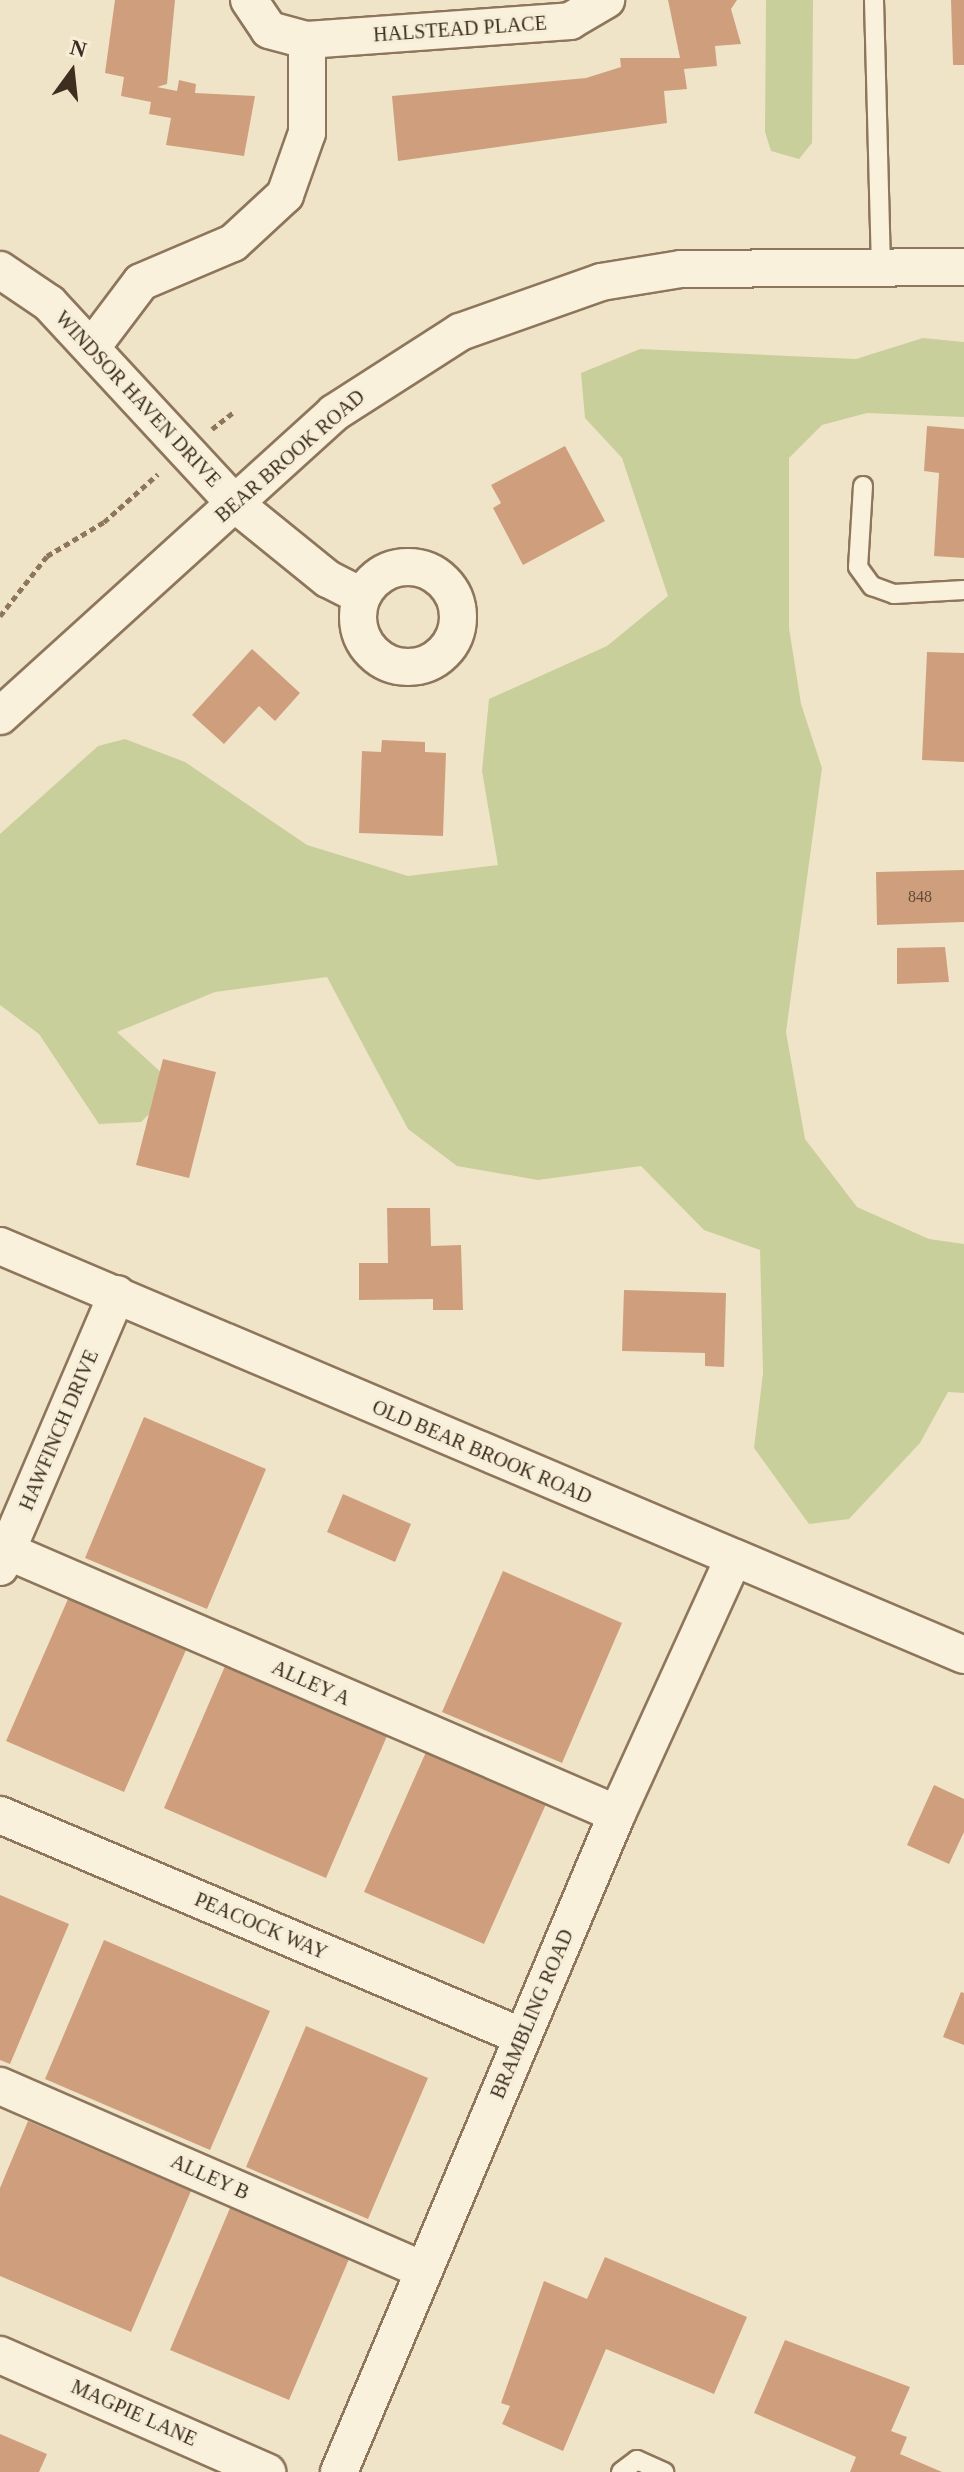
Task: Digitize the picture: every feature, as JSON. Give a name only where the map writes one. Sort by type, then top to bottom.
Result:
[{"type":"street","name":"HALSTEAD PLACE","points":[[249,0],[269,30],[307,40],[570,21],[606,0]]},
{"type":"street","points":[[92,347],[141,282],[233,243],[285,195],[307,133],[307,40]]},
{"type":"street","name":"BEAR BROOK ROAD","points":[[0,716],[234,503],[390,372],[524,305],[681,269],[964,267]]},
{"type":"street","name":"WINDSOR HAVEN DRIVE","points":[[0,270],[49,303],[234,503],[328,579],[362,596]]},
{"type":"street","name":"OLD BEAR BROOK ROAD","points":[[0,1246],[733,1560],[964,1655]]},
{"type":"street","name":"HAWFINCH DRIVE","points":[[3,1559],[117,1294]]},
{"type":"street","name":"ALLEY A","points":[[3,1559],[617,1814]]},
{"type":"street","name":"BRAMBLING ROAD","points":[[339,2472],[421,2269],[617,1814],[733,1560]]},
{"type":"street","name":"PEACOCK WAY","points":[[0,1815],[523,2037]]},
{"type":"street","name":"ALLEY B","points":[[0,2086],[421,2269]]},
{"type":"street","name":"MAGPIE LANE","points":[[0,2355],[267,2472]]},
{"type":"lane","points":[[874,0],[881,266]]},
{"type":"lane","points":[[863,486],[858,567],[872,586],[894,594],[964,590]]},
{"type":"lane","points":[[621,2472],[637,2460],[664,2472]]},
{"type":"path","points":[[0,616],[47,556],[104,522],[235,411]]},
{"type":"green space","points":[[766,0],[813,0],[812,143],[799,159],[771,151],[765,132]]},
{"type":"green space","points":[[923,338],[964,342],[964,417],[867,413],[822,425],[789,458],[789,628],[801,704],[822,768],[786,1032],[805,1139],[857,1207],[929,1239],[964,1244],[964,1393],[948,1392],[920,1443],[849,1519],[809,1524],[754,1448],[763,1373],[760,1250],[704,1230],[641,1166],[538,1180],[457,1166],[408,1129],[327,977],[215,992],[117,1032],[177,1087],[141,1122],[99,1124],[39,1034],[0,1005],[0,834],[98,746],[125,739],[185,762],[307,845],[408,876],[498,865],[482,771],[489,699],[607,646],[668,596],[622,458],[585,418],[581,373],[640,349],[856,359]]},
{"type":"building","points":[[115,0],[175,0],[167,84],[157,87],[177,91],[179,80],[196,84],[195,93],[255,96],[244,156],[166,145],[171,118],[149,114],[151,102],[121,96],[124,77],[105,73]]},
{"type":"building","points":[[668,0],[737,0],[731,9],[741,44],[715,46],[717,66],[684,69],[687,89],[664,91],[667,123],[398,161],[392,96],[586,78],[621,67],[620,58],[680,58]]},
{"type":"building","points":[[951,0],[964,0],[964,65],[953,65]]},
{"type":"building","points":[[927,426],[964,429],[964,558],[934,556],[939,473],[924,471]]},
{"type":"building","points":[[565,446],[605,521],[523,565],[493,508],[501,503],[491,485]]},
{"type":"building","points":[[252,649],[300,693],[275,721],[259,706],[224,744],[192,715]]},
{"type":"building","points":[[927,652],[964,653],[964,762],[922,760]]},
{"type":"building","points":[[382,740],[425,742],[425,752],[446,753],[443,836],[359,833],[362,751],[381,752]]},
{"type":"building","points":[[964,870],[964,922],[877,925],[876,872]]},
{"type":"building","points":[[945,947],[949,982],[897,984],[897,948]]},
{"type":"building","points":[[163,1059],[216,1072],[189,1178],[136,1165]]},
{"type":"building","points":[[387,1208],[430,1208],[431,1246],[461,1245],[463,1310],[433,1310],[433,1299],[359,1300],[359,1263],[388,1263]]},
{"type":"building","points":[[624,1290],[726,1293],[724,1367],[705,1366],[705,1353],[622,1351]]},
{"type":"building","points":[[144,1417],[266,1469],[207,1609],[85,1558]]},
{"type":"building","points":[[343,1494],[411,1524],[395,1562],[327,1532]]},
{"type":"building","points":[[503,1571],[622,1623],[562,1763],[442,1712]]},
{"type":"building","points":[[68,1599],[186,1650],[124,1792],[6,1741]]},
{"type":"building","points":[[225,1666],[387,1736],[326,1878],[164,1808]]},
{"type":"building","points":[[426,1752],[546,1804],[484,1944],[364,1892]]},
{"type":"building","points":[[934,1785],[964,1799],[964,1832],[949,1864],[907,1845]]},
{"type":"building","points":[[0,1895],[69,1924],[10,2064],[0,2060]]},
{"type":"building","points":[[104,1940],[270,2011],[210,2150],[45,2079]]},
{"type":"building","points":[[961,1992],[964,1993],[964,2045],[943,2037]]},
{"type":"building","points":[[306,2026],[428,2078],[368,2219],[246,2167]]},
{"type":"building","points":[[28,2121],[191,2191],[131,2332],[0,2276],[0,2188]]},
{"type":"building","points":[[230,2208],[349,2259],[289,2400],[170,2350]]},
{"type":"building","points":[[605,2257],[747,2317],[714,2394],[606,2349],[563,2451],[502,2424],[510,2406],[501,2403],[544,2281],[587,2299]]},
{"type":"building","points":[[785,2340],[910,2387],[891,2431],[907,2437],[900,2454],[942,2472],[850,2472],[856,2457],[754,2413]]},
{"type":"building","points":[[0,2434],[47,2454],[39,2472],[0,2472]]}]
